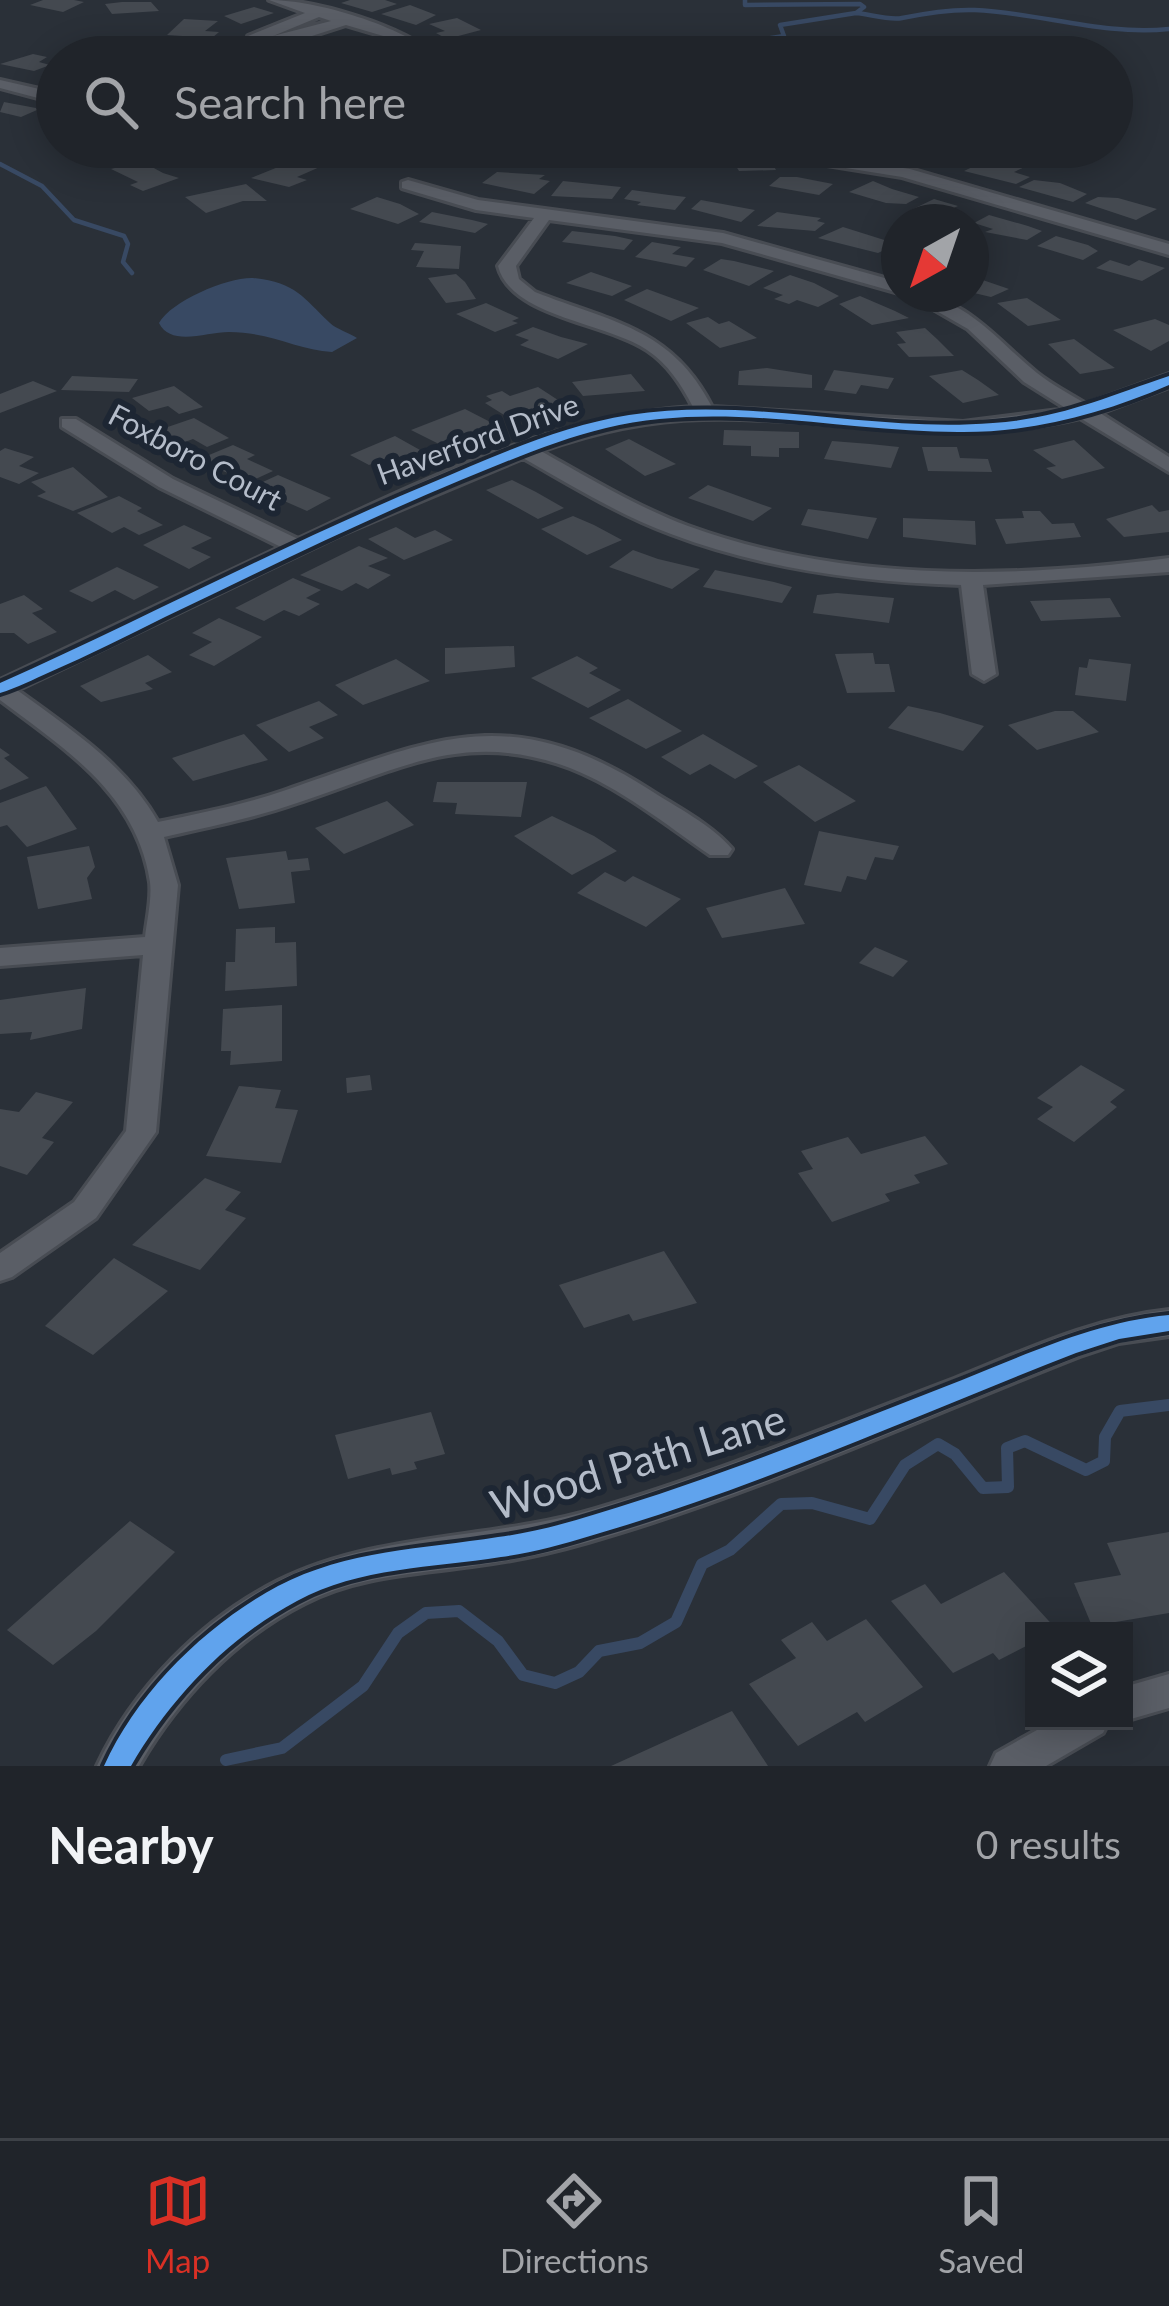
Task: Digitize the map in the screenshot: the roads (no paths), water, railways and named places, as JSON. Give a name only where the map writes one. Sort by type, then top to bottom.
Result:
[{"type":"street","points":[[276,0],[397,36]]},
{"type":"street","points":[[261,36],[319,13]]},
{"type":"street","points":[[299,36],[346,20]]},
{"type":"street","points":[[0,84],[36,93]]},
{"type":"street","points":[[876,168],[904,172],[1169,250]]},
{"type":"street","points":[[408,185],[476,205],[723,238],[881,283]]},
{"type":"street","points":[[545,214],[508,266],[512,281],[529,296],[670,355],[690,375],[704,410]]},
{"type":"street","points":[[950,312],[975,325],[1031,378],[1169,466]]},
{"type":"street","name":"Haverford Drive","points":[[1,688],[129,633],[294,545],[525,450],[594,427],[704,410],[793,412],[933,428],[1015,425],[1086,412],[1169,380]]},
{"type":"street","name":"Foxboro Court","points":[[69,423],[166,483],[294,545]]},
{"type":"street","points":[[525,450],[647,516],[718,543],[827,565],[971,577],[1169,565]]},
{"type":"street","points":[[971,577],[984,674]]},
{"type":"street","points":[[0,1269],[85,1210],[132,1151],[146,1096],[164,885],[150,832],[136,806],[90,756],[1,688]]},
{"type":"street","points":[[150,832],[273,803],[404,752],[476,742],[516,745],[582,763],[719,849]]},
{"type":"street","points":[[0,957],[160,945]]},
{"type":"street","name":"Wood Path Lane","points":[[117,1766],[163,1694],[227,1633],[290,1592],[360,1566],[553,1535],[651,1504],[1084,1343],[1169,1323]]},
{"type":"street","points":[[1133,1701],[1169,1691]]},
{"type":"street","points":[[1010,1766],[1073,1730]]},
{"type":"water","points":[[253,278],[289,288],[333,325],[357,338],[332,352],[244,333],[172,335],[159,323],[201,292]]},
{"type":"waterway","points":[[745,0],[745,5],[864,7],[856,13]]},
{"type":"waterway","points":[[856,13],[892,19],[975,10],[1097,27],[1169,29]]},
{"type":"waterway","points":[[784,36],[780,25],[856,13]]},
{"type":"waterway","points":[[0,164],[42,186],[74,220],[124,236],[128,244],[123,262],[132,273]]},
{"type":"waterway","points":[[226,1760],[282,1748],[363,1686],[398,1633],[426,1613],[459,1611],[498,1641],[523,1675],[555,1683],[579,1672],[599,1651],[640,1643],[676,1622],[702,1564],[730,1550],[781,1504],[812,1503],[870,1519],[905,1465],[938,1444],[955,1454],[983,1488],[1008,1487],[1007,1448],[1025,1441],[1086,1470],[1104,1461],[1105,1437],[1120,1411],[1169,1405]]}]
